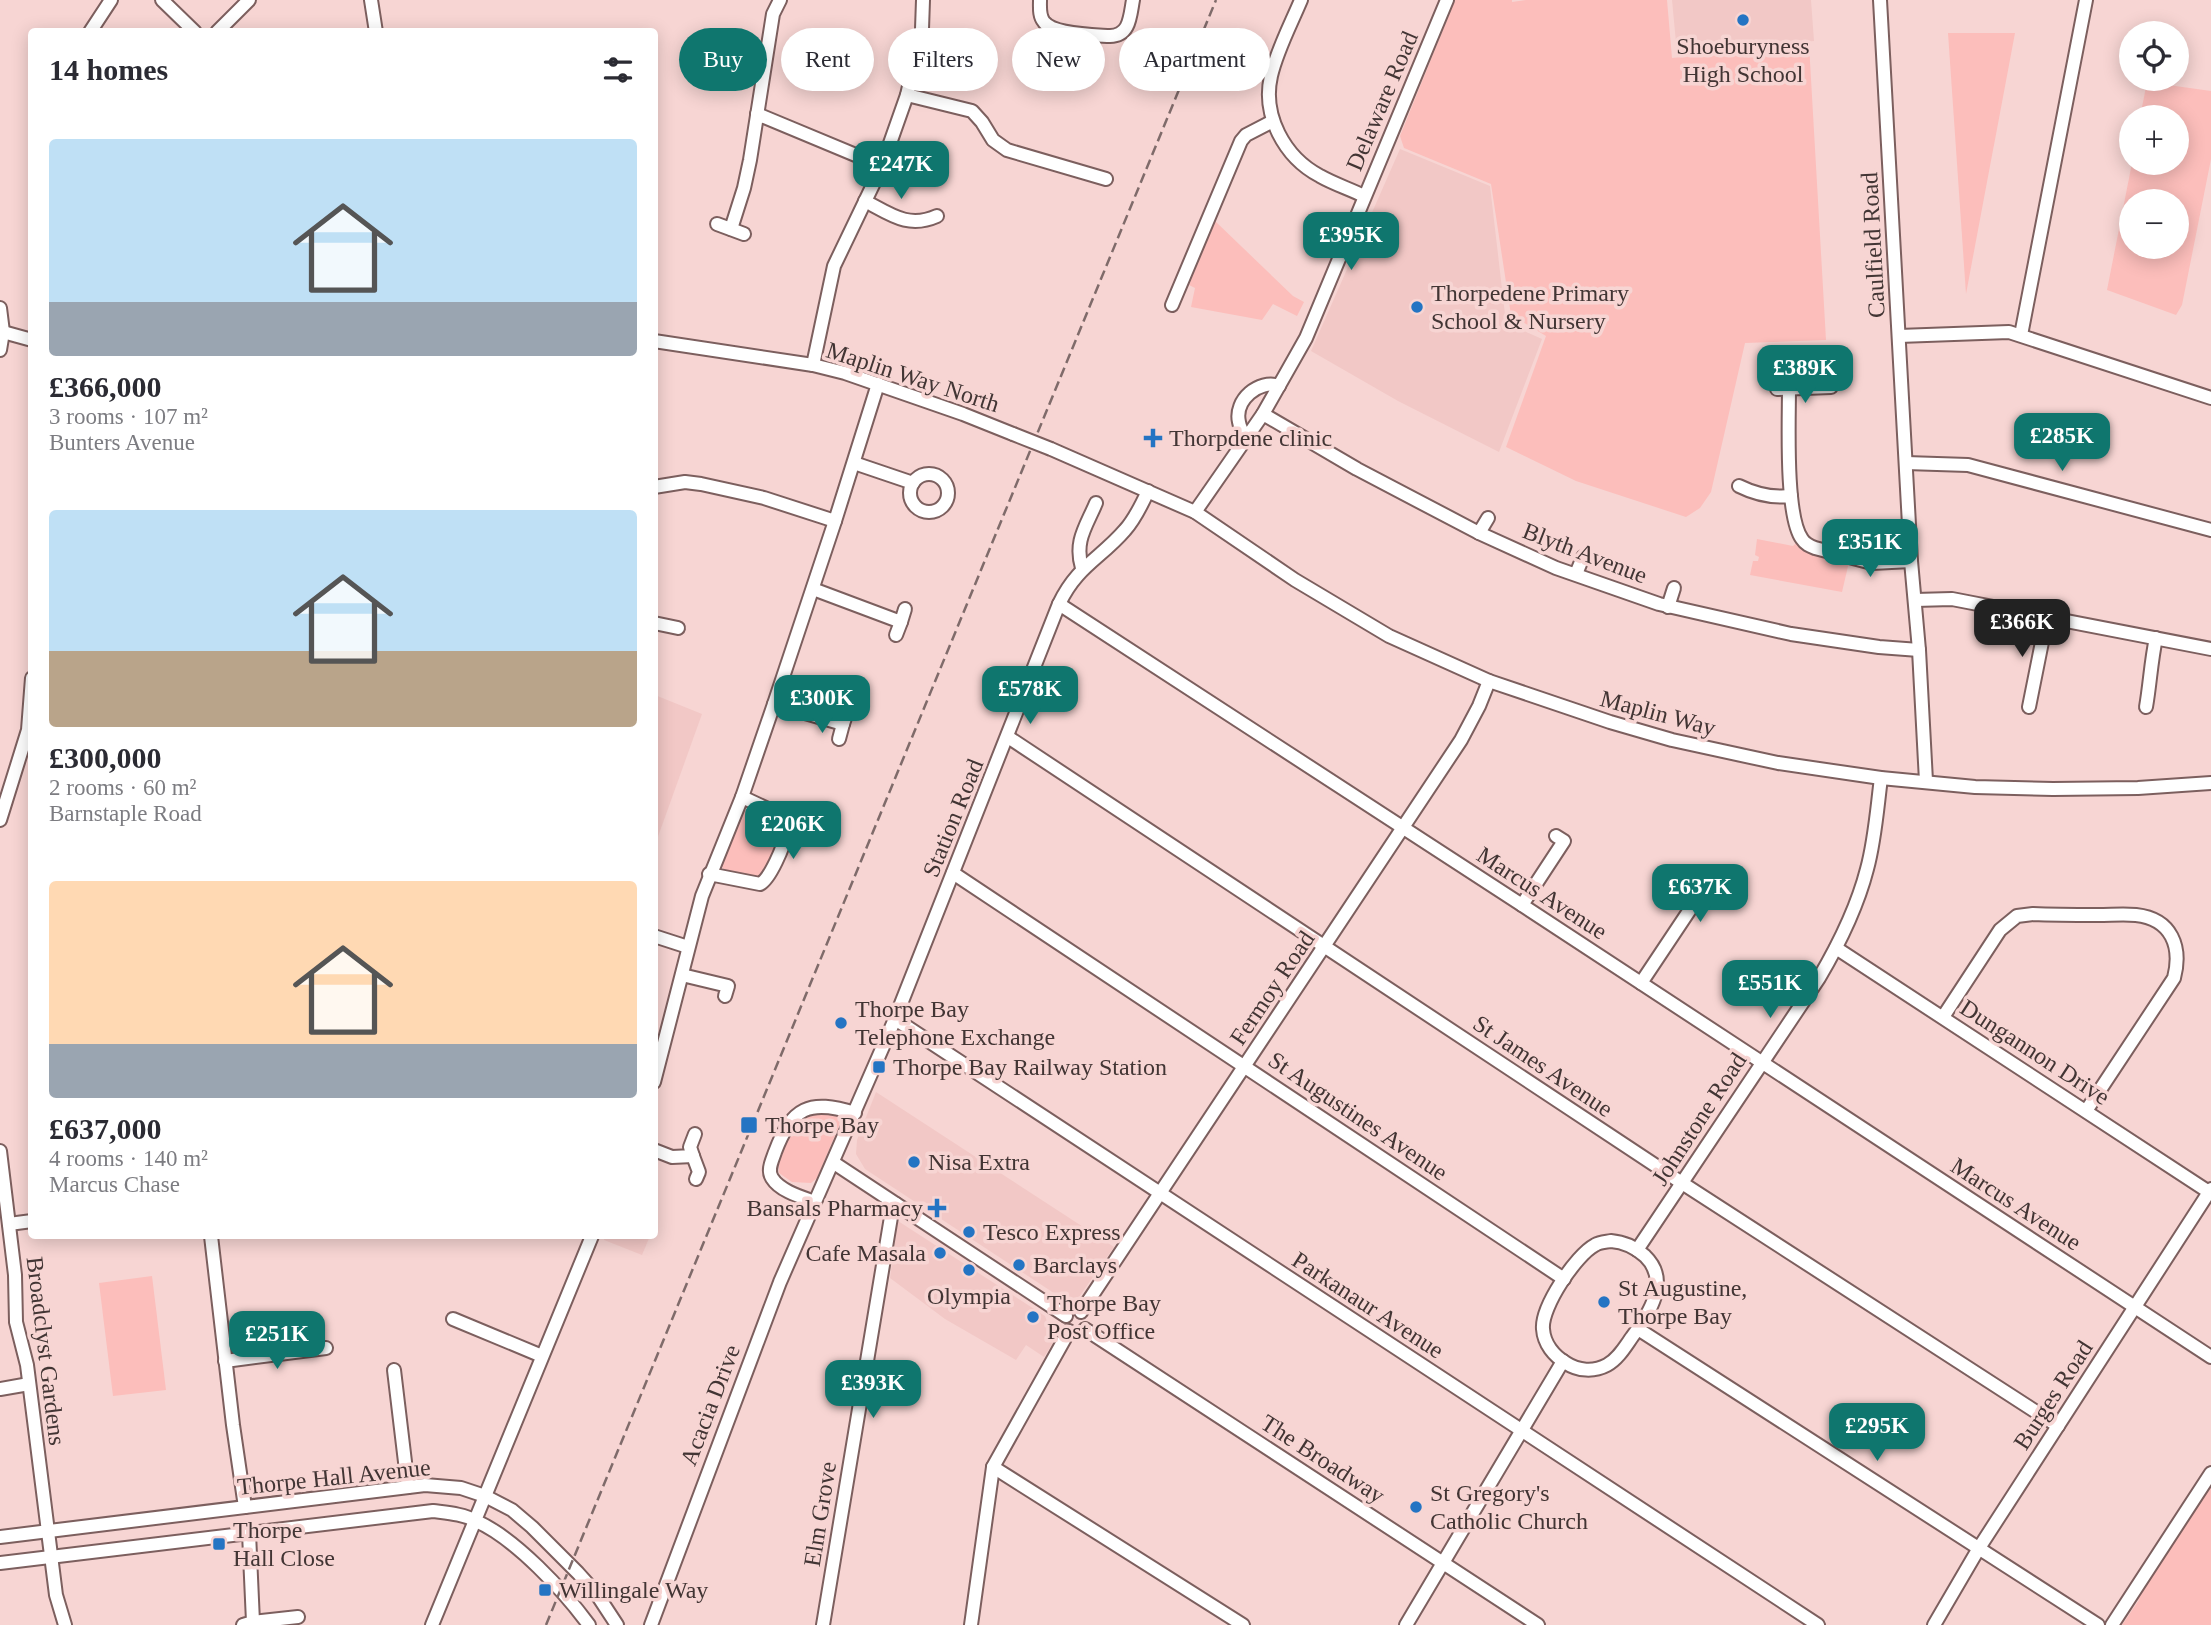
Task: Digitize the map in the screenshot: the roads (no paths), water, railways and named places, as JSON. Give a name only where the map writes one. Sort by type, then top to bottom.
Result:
[{"type":"street","points":[[93,28],[111,0]]},
{"type":"street","points":[[162,0],[191,28]]},
{"type":"street","points":[[221,28],[249,0]]},
{"type":"street","points":[[372,0],[376,28]]},
{"type":"street","points":[[717,224],[738,232],[773,15],[780,0]]},
{"type":"street","points":[[813,365],[834,265],[882,166],[907,95],[922,29],[923,0]]},
{"type":"street","points":[[1040,0],[1042,19],[1049,27],[1060,31],[1116,36],[1124,31],[1129,21],[1133,0]]},
{"type":"street","points":[[1301,0],[1271,75],[1269,104],[1273,121],[1285,145],[1307,168],[1364,196]]},
{"type":"street","name":"Delaware Road","points":[[1195,512],[1263,414],[1306,338],[1447,0]]},
{"type":"street","name":"Caulfield Road","points":[[1880,0],[1926,781]]},
{"type":"street","points":[[2021,335],[2086,0]]},
{"type":"street","points":[[907,95],[972,111],[993,140],[1007,150],[1106,179]]},
{"type":"street","points":[[757,114],[882,166]]},
{"type":"street","points":[[1172,305],[1184,291],[1241,141],[1245,135],[1273,121]]},
{"type":"street","points":[[865,201],[906,221],[924,222],[937,216]]},
{"type":"street","points":[[0,308],[3,332],[0,350]]},
{"type":"street","points":[[3,332],[28,339]]},
{"type":"street","points":[[1899,336],[2009,332],[2211,398]]},
{"type":"street","name":"Maplin Way North","points":[[658,342],[813,365],[845,373],[1013,434],[1148,491]]},
{"type":"street","points":[[1247,438],[1239,424],[1240,408],[1252,390],[1258,386],[1271,383],[1279,386]]},
{"type":"street","points":[[658,1067],[709,874],[742,797],[813,589],[878,384]]},
{"type":"street","points":[[1831,387],[1783,389],[1791,496],[1797,530],[1806,544],[1872,563],[1911,561]]},
{"type":"street","name":"Blyth Avenue","points":[[1263,414],[1357,469],[1479,533],[1556,568],[1668,607],[1791,634],[1919,650]]},
{"type":"street","points":[[854,463],[913,483]]},
{"type":"street","points":[[1906,463],[1968,465],[2211,530]]},
{"type":"street","points":[[658,486],[685,482],[701,485],[764,498],[835,521]]},
{"type":"street","points":[[1740,485],[1751,495],[1791,496]]},
{"type":"street","name":"Maplin Way","points":[[1148,491],[1195,512],[1295,580],[1388,636],[1489,681],[1569,710],[1672,740],[1778,763],[1881,778],[1975,786],[2053,789],[2211,783]]},
{"type":"street","name":"Station Road","points":[[915,969],[1065,590],[1082,568],[1128,527],[1148,491]]},
{"type":"street","points":[[1082,568],[1078,546],[1096,503]]},
{"type":"street","points":[[1479,533],[1488,518]]},
{"type":"street","points":[[1576,574],[1583,557]]},
{"type":"street","points":[[1668,607],[1674,588]]},
{"type":"street","points":[[813,589],[903,615],[896,635]]},
{"type":"street","points":[[1915,600],[1952,600],[2211,649]]},
{"type":"street","name":"Marcus Avenue","points":[[1059,604],[1762,1061],[2211,1357]]},
{"type":"street","points":[[2029,707],[2047,617]]},
{"type":"street","points":[[658,624],[678,628]]},
{"type":"street","points":[[2146,708],[2157,638]]},
{"type":"street","name":"Fermoy Road","points":[[1081,1312],[1461,740],[1489,681]]},
{"type":"street","points":[[774,704],[845,718],[839,739]]},
{"type":"street","points":[[0,820],[28,730]]},
{"type":"street","name":"St James Avenue","points":[[1008,737],[1682,1183],[2058,1426]]},
{"type":"street","name":"Johnstone Road","points":[[1637,1250],[1819,978],[1836,948],[1858,898],[1867,869],[1881,778]]},
{"type":"street","points":[[709,874],[760,884],[767,879],[774,865],[786,834],[785,822],[770,810],[742,797]]},
{"type":"street","points":[[1522,905],[1565,842]]},
{"type":"street","name":"St Augustines Avenue","points":[[953,873],[1564,1279]]},
{"type":"street","points":[[1641,983],[1712,878]]},
{"type":"street","points":[[1943,1017],[2000,930],[2017,916],[2136,915],[2161,924],[2168,930],[2176,947],[2178,958],[2174,978],[2086,1111]]},
{"type":"street","points":[[658,937],[688,947]]},
{"type":"street","name":"Dungannon Drive","points":[[1836,948],[2210,1191]]},
{"type":"street","name":"Acacia Drive","points":[[651,1625],[754,1346],[915,969]]},
{"type":"street","points":[[682,975],[728,986]]},
{"type":"street","name":"Parkanaur Avenue","points":[[895,1018],[1818,1625]]},
{"type":"street","points":[[815,1202],[783,1188],[770,1175],[782,1135],[789,1123],[807,1108],[833,1107],[855,1114]]},
{"type":"street","points":[[695,1134],[690,1147],[699,1172],[696,1179]]},
{"type":"street","name":"Broadclyst Gardens","points":[[0,1150],[15,1275],[16,1322],[24,1347],[56,1595],[65,1625]]},
{"type":"street","points":[[658,1152],[672,1157],[693,1156]]},
{"type":"street","points":[[834,1163],[1066,1316]]},
{"type":"street","name":"Burges Road","points":[[1934,1625],[1979,1548],[2210,1191]]},
{"type":"street","name":"Elm Grove","points":[[823,1625],[880,1279],[892,1211],[896,1204]]},
{"type":"street","points":[[9,1224],[28,1222]]},
{"type":"street","points":[[211,1239],[245,1507]]},
{"type":"street","points":[[432,1625],[591,1239]]},
{"type":"street","points":[[1611,1241],[1621,1242],[1637,1250],[1655,1271],[1656,1296],[1638,1329],[1621,1352],[1607,1365],[1588,1370],[1579,1369],[1563,1361],[1550,1349],[1542,1327],[1546,1311],[1564,1279],[1581,1257],[1595,1245],[1611,1241]]},
{"type":"street","points":[[1074,1310],[1081,1312],[1087,1321],[1085,1329],[1079,1333],[1069,1331],[1065,1324],[1066,1316],[1074,1310]]},
{"type":"street","points":[[453,1319],[542,1356]]},
{"type":"street","name":"The Broadway","points":[[1085,1329],[1538,1625]]},
{"type":"street","points":[[1638,1329],[2098,1625]]},
{"type":"street","points":[[971,1625],[993,1467],[1069,1331]]},
{"type":"street","points":[[225,1361],[326,1348]]},
{"type":"street","points":[[1406,1625],[1563,1361]]},
{"type":"street","points":[[394,1370],[408,1487]]},
{"type":"street","points":[[0,1389],[29,1384]]},
{"type":"street","points":[[993,1467],[1242,1625]]},
{"type":"street","points":[[2112,1625],[2211,1473]]},
{"type":"street","name":"Thorpe Hall Avenue","points":[[0,1537],[408,1487],[436,1485],[460,1488],[485,1496],[512,1510],[532,1527],[596,1593],[618,1625]]},
{"type":"street","name":"Thorpe Hall Avenue","points":[[0,1563],[411,1512],[453,1513],[474,1520],[502,1535],[589,1625]]},
{"type":"street","points":[[249,1532],[248,1623],[298,1616]]},
{"type":"railway","points":[[546,1625],[1216,0]]},
{"type":"place","name":"Shoeburyness High School","points":[[1743,20]]},
{"type":"place","name":"Thorpedene Primary School & Nursery","points":[[1417,307]]},
{"type":"place","name":"Thorpdene clinic","points":[[1153,438]]},
{"type":"place","name":"Thorpe Bay Telephone Exchange","points":[[841,1023]]},
{"type":"place","name":"Thorpe Bay Railway Station","points":[[879,1067]]},
{"type":"place","name":"Thorpe Bay","points":[[749,1125]]},
{"type":"place","name":"Nisa Extra","points":[[914,1162]]},
{"type":"place","name":"Bansals Pharmacy","points":[[937,1208]]},
{"type":"place","name":"Tesco Express","points":[[969,1232]]},
{"type":"place","name":"Cafe Masala","points":[[940,1253]]},
{"type":"place","name":"Barclays","points":[[1019,1265]]},
{"type":"place","name":"Olympia","points":[[969,1270]]},
{"type":"place","name":"St Augustine, Thorpe Bay","points":[[1604,1302]]},
{"type":"place","name":"Thorpe Bay Post Office","points":[[1033,1317]]},
{"type":"place","name":"St Gregory's Catholic Church","points":[[1416,1507]]},
{"type":"place","name":"Thorpe Hall Close","points":[[219,1544]]},
{"type":"place","name":"Willingale Way","points":[[545,1590]]}]
